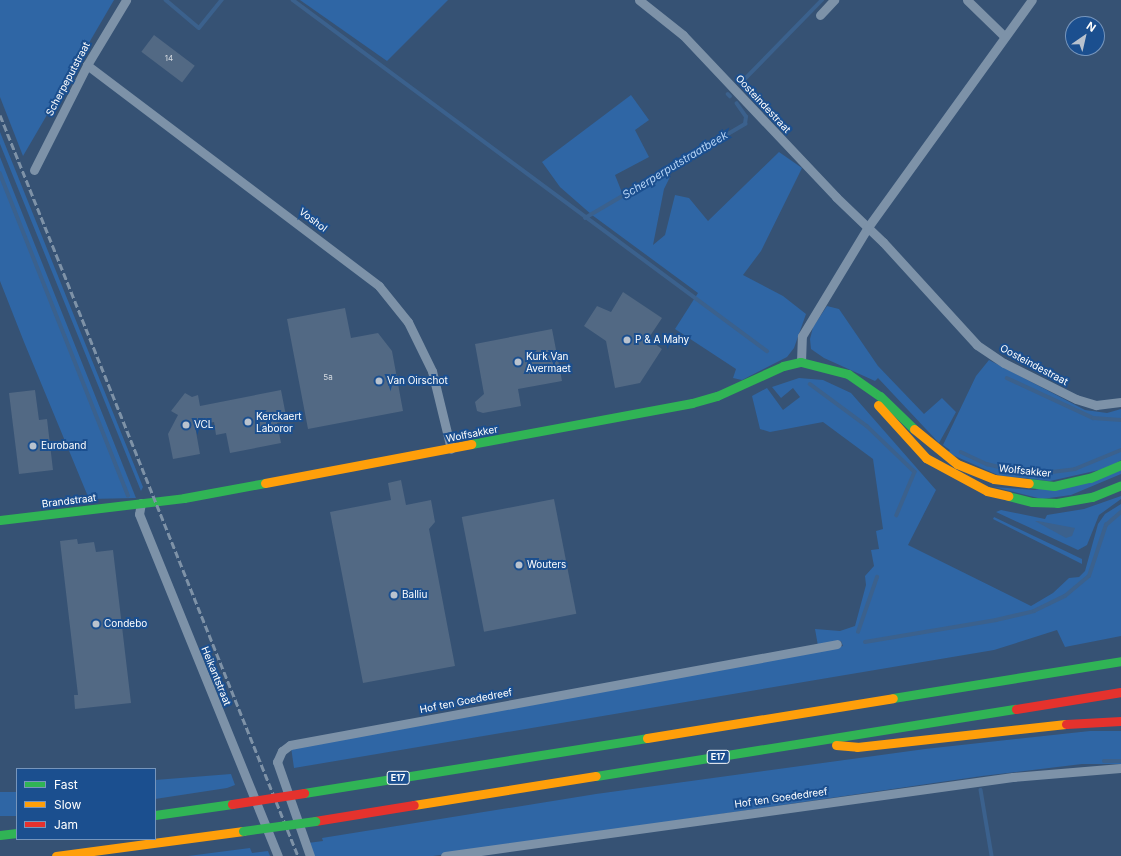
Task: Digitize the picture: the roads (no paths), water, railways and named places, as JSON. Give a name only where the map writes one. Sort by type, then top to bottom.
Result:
[{"type":"main road","name":"Wolfsakker","points":[[141,503],[184,498],[692,403],[716,396],[783,366],[801,362],[839,370],[861,383],[880,396],[934,448],[957,464],[994,479],[1054,486],[1090,478],[1121,465]]},
{"type":"main road","name":"Wolfsakker","points":[[861,383],[915,447],[952,474],[987,491],[1032,502],[1057,503],[1121,492]]},
{"type":"main road","name":"Wolfsakker","points":[[1092,497],[1121,485]]},
{"type":"main road","name":"Brandstraat","points":[[0,520],[141,503]]},
{"type":"main road","name":"E17","points":[[156,816],[1121,660]]},
{"type":"main road","name":"E17","points":[[56,856],[243,832],[315,821],[810,743],[1121,692]]},
{"type":"main road","points":[[810,743],[857,747],[1039,725],[1121,721]]},
{"type":"main road","points":[[0,835],[16,833]]},
{"type":"street","name":"Scherpeputstraat","points":[[34,170],[87,65],[126,0]]},
{"type":"street","name":"Oosteindestraat","points":[[639,0],[683,35],[868,227],[977,345],[1004,363],[1076,399],[1096,405],[1121,402]]},
{"type":"street","points":[[820,15],[834,0]]},
{"type":"street","points":[[967,0],[1004,36]]},
{"type":"street","points":[[801,362],[802,336],[868,227],[1004,36],[1032,0]]},
{"type":"street","name":"Voshol","points":[[87,65],[379,286],[408,322],[432,371],[451,449]]},
{"type":"street","name":"Heikantstraat","points":[[141,503],[139,514],[278,856]]},
{"type":"street","name":"Hof ten Goededreef","points":[[310,856],[277,762],[282,751],[290,745],[837,644]]},
{"type":"street","name":"Hof ten Goededreef","points":[[444,856],[1013,777],[1121,768]]},
{"type":"waterway","points":[[166,0],[199,28],[222,0]]},
{"type":"waterway","points":[[293,0],[767,351]]},
{"type":"waterway","name":"Scherperputstraatbeek","points":[[743,81],[822,0]]},
{"type":"waterway","name":"Scherperputstraatbeek","points":[[585,218],[745,124],[746,117],[737,104]]},
{"type":"waterway","points":[[0,173],[128,495]]},
{"type":"waterway","points":[[1007,378],[1093,418],[1121,420]]},
{"type":"waterway","points":[[810,384],[867,426],[915,472],[897,515]]},
{"type":"waterway","points":[[961,452],[987,464],[1015,471],[1052,472],[1075,469],[1121,450]]},
{"type":"waterway","points":[[865,642],[996,620],[1034,611],[1065,596],[1089,576],[1106,525],[1121,512]]},
{"type":"waterway","points":[[858,632],[877,577]]},
{"type":"waterway","points":[[1104,761],[1121,761]]},
{"type":"waterway","points":[[981,790],[992,856]]},
{"type":"railway","points":[[0,115],[298,856]]},
{"type":"place","name":"P & A Mahy","points":[[627,340]]},
{"type":"place","name":"Kurk Van Avermaet","points":[[518,362]]},
{"type":"place","name":"Van Oirschot","points":[[379,381]]},
{"type":"place","name":"Kerckaert Laboror","points":[[248,422]]},
{"type":"place","name":"VCL","points":[[186,425]]},
{"type":"place","name":"Euroband","points":[[33,446]]},
{"type":"place","name":"Wouters","points":[[519,565]]},
{"type":"place","name":"Balliu","points":[[394,595]]},
{"type":"place","name":"Condebo","points":[[96,624]]}]
